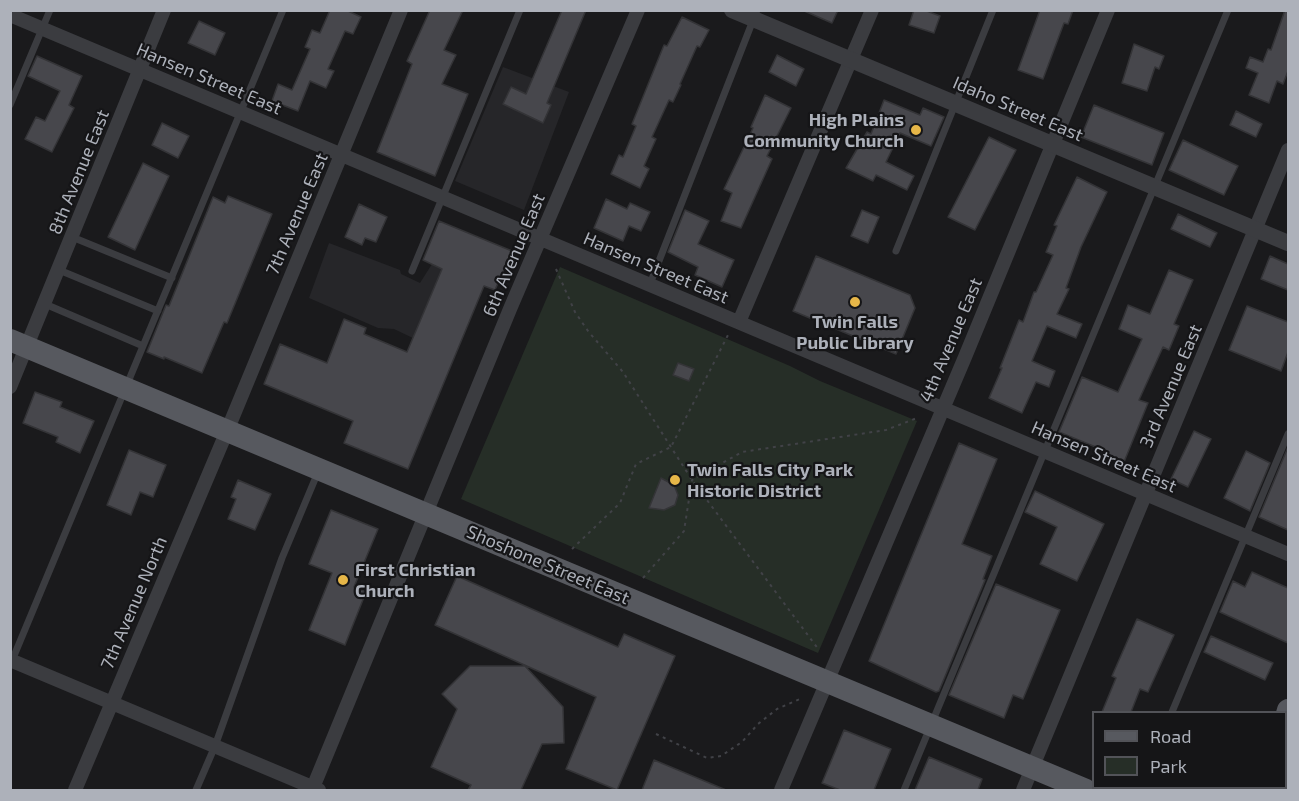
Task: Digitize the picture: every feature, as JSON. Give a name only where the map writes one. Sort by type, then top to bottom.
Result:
[{"type":"main road","name":"Shoshone Street East","points":[[19,344],[1086,790]]},
{"type":"street","name":"8th Avenue East","points":[[10,387],[19,344],[45,304],[164,10]]},
{"type":"street","name":"7th Avenue East","points":[[227,431],[401,10]]},
{"type":"street","name":"6th Avenue East","points":[[315,790],[425,514],[638,10]]},
{"type":"street","name":"Idaho Street East","points":[[732,10],[756,15],[851,60],[1288,243]]},
{"type":"street","points":[[739,322],[872,10]]},
{"type":"street","name":"4th Avenue East","points":[[781,790],[974,336],[1108,10]]},
{"type":"street","name":"Hansen Street East","points":[[10,15],[1288,554]]},
{"type":"street","name":"3rd Avenue East","points":[[1023,790],[1288,150]]},
{"type":"street","name":"7th Avenue North","points":[[75,790],[227,431]]},
{"type":"street","points":[[11,662],[111,702],[315,790]]},
{"type":"lane","points":[[10,105],[50,10]]},
{"type":"lane","points":[[11,662],[283,10]]},
{"type":"lane","points":[[412,271],[520,10]]},
{"type":"lane","points":[[896,250],[993,10]]},
{"type":"lane","points":[[904,790],[1228,10]]},
{"type":"lane","points":[[650,285],[756,15]]},
{"type":"lane","points":[[72,237],[172,278]]},
{"type":"lane","points":[[59,270],[158,311]]},
{"type":"lane","points":[[45,304],[143,346]]},
{"type":"lane","points":[[1172,711],[1288,434]]},
{"type":"lane","points":[[196,790],[215,746],[282,558],[319,470]]},
{"type":"path","points":[[556,269],[574,312],[622,372],[692,480],[819,650]]},
{"type":"path","points":[[572,549],[620,503],[636,464],[671,447],[727,336],[739,322]]},
{"type":"path","points":[[692,480],[742,452],[886,430],[917,418]]},
{"type":"path","points":[[643,578],[684,531],[692,480]]},
{"type":"path","points":[[656,734],[707,758],[721,756],[742,742],[758,724],[777,709],[800,699]]},
{"type":"shaded area","points":[[503,67],[569,92],[524,210],[455,181]]},
{"type":"shaded area","points":[[329,243],[400,270],[401,274],[420,283],[432,264],[479,284],[415,339],[394,329],[378,328],[309,298]]},
{"type":"green space","points":[[560,267],[917,421],[818,653],[461,499]]},
{"type":"building","points":[[330,10],[346,10],[361,17],[353,34],[345,31],[328,69],[334,71],[326,88],[310,81],[298,111],[272,101],[278,84],[292,90],[310,49],[305,47],[312,30],[320,33]]},
{"type":"building","points":[[430,10],[463,10],[444,50],[456,55],[442,84],[468,94],[435,176],[377,152],[412,64],[407,61]]},
{"type":"building","points":[[562,10],[586,10],[547,103],[551,105],[543,123],[503,104],[511,87],[526,94]]},
{"type":"building","points":[[802,10],[838,10],[832,23]]},
{"type":"building","points":[[914,10],[924,10],[940,16],[934,33],[909,25]]},
{"type":"building","points":[[1040,10],[1073,10],[1068,24],[1064,23],[1043,79],[1018,70]]},
{"type":"building","points":[[1285,10],[1288,10],[1288,71],[1283,84],[1277,81],[1269,103],[1249,95],[1258,73],[1246,68],[1250,57],[1263,62],[1268,49],[1271,50]]},
{"type":"building","points":[[682,17],[709,30],[700,47],[697,46],[673,102],[669,100],[652,137],[656,139],[644,166],[649,169],[640,188],[611,174],[619,155],[623,157],[636,126],[632,124],[664,45],[667,46]]},
{"type":"building","points":[[199,21],[225,33],[215,55],[188,43]]},
{"type":"building","points":[[1134,44],[1164,56],[1159,69],[1155,67],[1147,91],[1122,83]]},
{"type":"building","points":[[777,55],[804,69],[796,86],[769,72]]},
{"type":"building","points":[[37,56],[82,76],[69,105],[74,108],[52,152],[25,139],[36,117],[45,121],[60,91],[28,76]]},
{"type":"building","points":[[765,95],[791,108],[767,156],[772,159],[741,228],[721,221],[732,193],[724,189],[753,128],[751,127]]},
{"type":"building","points":[[884,100],[920,115],[923,108],[944,117],[931,146],[900,133],[886,162],[914,176],[907,190],[876,175],[873,181],[846,168],[867,132],[871,134]]},
{"type":"building","points":[[1094,105],[1164,133],[1152,165],[1081,137]]},
{"type":"building","points":[[1236,111],[1262,124],[1256,137],[1230,125]]},
{"type":"building","points":[[162,123],[189,136],[178,158],[152,145]]},
{"type":"building","points":[[989,137],[1016,150],[975,230],[948,217]]},
{"type":"building","points":[[1183,140],[1238,166],[1224,195],[1169,170]]},
{"type":"building","points":[[143,163],[169,176],[135,250],[108,237]]},
{"type":"building","points":[[1077,177],[1107,192],[1081,247],[1066,288],[1069,289],[1057,314],[1082,324],[1076,338],[1047,326],[1032,361],[1055,371],[1049,387],[1036,382],[1022,413],[989,398],[1019,320],[1023,322],[1034,292],[1053,255],[1046,252],[1057,226],[1054,225]]},
{"type":"building","points":[[228,196],[272,214],[227,323],[224,322],[202,373],[147,352],[166,305],[169,306],[213,197],[225,203]]},
{"type":"building","points":[[606,199],[627,209],[630,203],[650,212],[641,231],[629,226],[623,241],[594,228]]},
{"type":"building","points":[[359,204],[387,217],[376,242],[365,238],[362,245],[345,237]]},
{"type":"building","points":[[685,210],[709,221],[698,244],[734,260],[722,287],[695,275],[698,267],[668,252]]},
{"type":"building","points":[[862,210],[879,217],[868,243],[851,236]]},
{"type":"building","points":[[1178,214],[1217,233],[1210,247],[1171,229]]},
{"type":"building","points":[[439,221],[512,251],[495,290],[484,286],[408,469],[344,443],[353,421],[264,384],[280,344],[327,363],[344,319],[366,328],[364,334],[407,352],[442,269],[423,260]]},
{"type":"building","name":"Twin Falls Public Library","points":[[816,256],[910,295],[915,308],[896,354],[793,311]]},
{"type":"building","points":[[1270,256],[1288,264],[1288,290],[1261,279]]},
{"type":"building","points":[[1169,270],[1193,280],[1174,324],[1179,326],[1169,350],[1163,347],[1139,400],[1148,403],[1124,462],[1101,453],[1103,450],[1059,432],[1082,377],[1118,392],[1142,339],[1119,329],[1128,305],[1150,314]]},
{"type":"building","points":[[1247,306],[1288,322],[1288,352],[1281,371],[1229,350]]},
{"type":"building","points":[[678,363],[694,369],[689,381],[673,375]]},
{"type":"building","points":[[35,392],[62,402],[60,407],[94,421],[80,453],[56,442],[58,437],[23,423]]},
{"type":"building","points":[[1194,431],[1211,439],[1188,487],[1171,479]]},
{"type":"building","points":[[959,443],[997,459],[962,544],[992,556],[983,579],[985,580],[939,691],[936,692],[869,661]]},
{"type":"building","points":[[1288,447],[1288,530],[1259,517]]},
{"type":"building","points":[[129,450],[166,465],[153,497],[140,492],[131,515],[107,505]]},
{"type":"building","points":[[1246,451],[1270,463],[1250,511],[1224,498]]},
{"type":"building","points":[[661,478],[674,485],[678,495],[675,505],[664,510],[649,508]]},
{"type":"building","points":[[238,480],[271,494],[255,530],[228,519],[236,499],[231,497]]},
{"type":"building","points":[[1035,491],[1104,524],[1077,581],[1040,564],[1057,527],[1025,512]]},
{"type":"building","name":"First Christian Church","points":[[331,510],[378,529],[354,587],[366,592],[345,645],[309,630],[332,573],[309,564]]},
{"type":"building","points":[[1252,572],[1288,588],[1288,643],[1220,612],[1233,581],[1245,587]]},
{"type":"building","points":[[457,576],[618,647],[624,634],[675,656],[617,790],[566,769],[596,697],[435,625]]},
{"type":"building","points":[[996,584],[1060,610],[1023,699],[1013,695],[1004,718],[949,695]]},
{"type":"building","points":[[1137,619],[1174,635],[1148,692],[1140,689],[1131,711],[1102,711],[1116,678],[1112,676]]},
{"type":"building","points":[[1211,636],[1273,663],[1265,680],[1204,652]]},
{"type":"building","points":[[470,666],[525,666],[563,707],[564,743],[542,744],[521,790],[468,790],[471,785],[431,767],[457,709],[442,694]]},
{"type":"building","points":[[844,730],[891,749],[874,790],[840,790],[822,783]]},
{"type":"building","points":[[929,757],[982,779],[978,790],[915,790]]},
{"type":"building","points":[[654,760],[726,790],[642,790]]},
{"type":"place","name":"High Plains Community Church","points":[[916,130]]},
{"type":"place","name":"Twin Falls Public Library","points":[[855,302]]},
{"type":"place","name":"Twin Falls City Park Historic District","points":[[675,480]]},
{"type":"place","name":"First Christian Church","points":[[343,580]]}]
